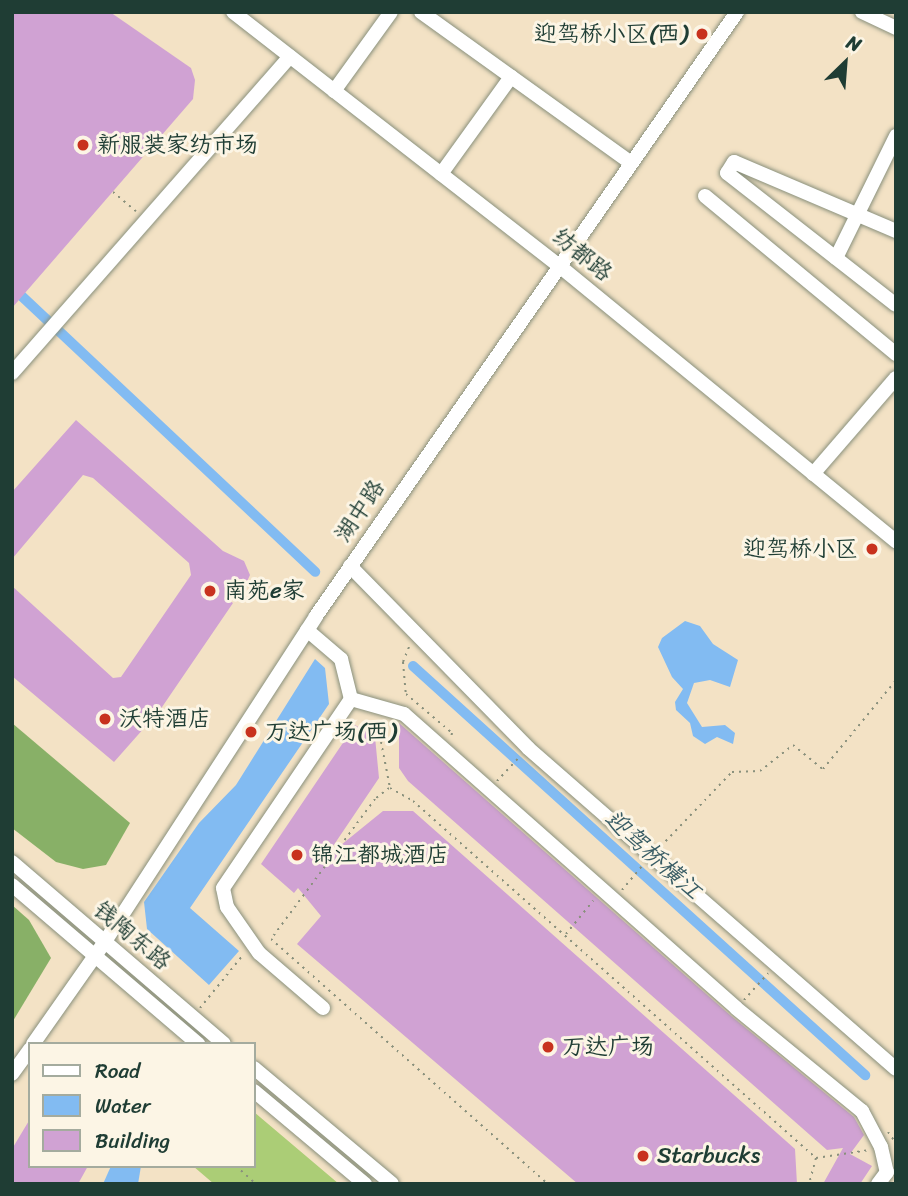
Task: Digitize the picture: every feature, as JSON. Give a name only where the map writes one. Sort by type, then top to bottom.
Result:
[{"type":"street","name":"纺都路","points":[[233,12],[557,264],[896,541]]},
{"type":"street","points":[[334,90],[391,12]]},
{"type":"street","points":[[421,12],[630,162]]},
{"type":"street","name":"湖中路","points":[[34,1042],[104,943],[350,566],[557,264],[737,12]]},
{"type":"street","points":[[862,12],[896,28]]},
{"type":"street","points":[[12,373],[290,57]]},
{"type":"street","points":[[441,174],[511,77]]},
{"type":"street","points":[[836,258],[896,136]]},
{"type":"street","points":[[896,231],[857,217],[734,162],[727,173],[896,305]]},
{"type":"street","points":[[705,196],[896,354]]},
{"type":"street","points":[[813,474],[896,378]]},
{"type":"street","points":[[350,566],[528,748],[652,853],[896,1069]]},
{"type":"street","points":[[307,630],[341,659],[351,699],[223,888],[227,906],[252,943],[323,1008]]},
{"type":"street","points":[[351,699],[404,714],[736,1008],[862,1111],[881,1147],[887,1178]]},
{"type":"street","name":"钱陶东路","points":[[12,862],[222,1042]]},
{"type":"street","name":"钱陶东路","points":[[12,885],[196,1042]]},
{"type":"street","points":[[12,1074],[28,1052]]},
{"type":"street","points":[[256,1070],[391,1184]]},
{"type":"street","points":[[256,1093],[365,1184]]},
{"type":"path","points":[[113,192],[146,220]]},
{"type":"path","points":[[407,651],[403,662],[406,694],[452,733],[450,755]]},
{"type":"path","points":[[623,888],[652,853],[732,772],[760,771],[793,745],[823,769],[896,680]]},
{"type":"path","points":[[374,707],[390,788],[413,801],[817,1158]]},
{"type":"path","points":[[501,777],[521,755]]},
{"type":"path","points":[[390,788],[375,799],[271,939],[548,1184]]},
{"type":"path","points":[[565,935],[603,889]]},
{"type":"path","points":[[189,1014],[252,943]]},
{"type":"path","points":[[745,998],[776,964]]},
{"type":"path","points":[[817,1158],[881,1147]]},
{"type":"path","points":[[809,1184],[817,1158]]},
{"type":"path","points":[[238,1168],[256,1184]]},
{"type":"green space","points":[[12,723],[130,823],[106,865],[83,869],[56,862],[12,828]]},
{"type":"green space","points":[[12,905],[29,920],[51,958],[13,1021]]},
{"type":"green space","points":[[256,1114],[339,1184],[214,1184],[195,1168],[256,1168]]},
{"type":"water","points":[[685,621],[700,626],[713,644],[738,660],[730,687],[710,680],[694,683],[687,703],[702,727],[725,725],[735,733],[733,744],[717,737],[705,744],[693,736],[690,723],[676,710],[675,702],[683,689],[672,677],[658,647],[662,638]]},
{"type":"water","points":[[315,659],[325,668],[329,704],[190,908],[239,951],[209,985],[147,929],[144,902],[199,823],[236,785]]},
{"type":"water","points":[[110,1168],[141,1168],[138,1184],[103,1184]]},
{"type":"building","name":"新服装家纺市场","points":[[12,12],[110,12],[191,68],[195,80],[193,99],[12,308]]},
{"type":"building","name":"南苑e家","points":[[76,420],[223,551],[244,561],[250,575],[244,588],[227,599],[233,603],[160,710],[114,762],[12,676],[12,586],[113,678],[121,677],[191,575],[189,563],[93,478],[83,475],[12,559],[12,492]]},
{"type":"building","points":[[399,723],[730,1015],[854,1117],[864,1135],[850,1154],[872,1166],[860,1184],[823,1184],[843,1148],[827,1150],[408,781],[399,768]]},
{"type":"building","name":"万达广场","points":[[355,725],[375,737],[379,778],[325,858],[383,811],[413,811],[795,1149],[797,1184],[578,1184],[297,944],[321,916],[298,888],[294,893],[261,864]]},
{"type":"building","points":[[28,1122],[28,1168],[87,1168],[78,1184],[12,1184],[12,1149]]},
{"type":"waterway","points":[[12,287],[315,572]]},
{"type":"waterway","name":"迎驾桥横江","points":[[413,666],[865,1075]]},
{"type":"place","name":"迎驾桥小区(西)","points":[[702,34]]},
{"type":"place","name":"新服装家纺市场","points":[[83,145]]},
{"type":"place","name":"迎驾桥小区","points":[[872,549]]},
{"type":"place","name":"南苑e家","points":[[210,591]]},
{"type":"place","name":"沃特酒店","points":[[105,719]]},
{"type":"place","name":"万达广场(西)","points":[[251,732]]},
{"type":"place","name":"锦江都城酒店","points":[[297,855]]},
{"type":"place","name":"万达广场","points":[[548,1047]]},
{"type":"place","name":"Starbucks","points":[[643,1156]]}]
